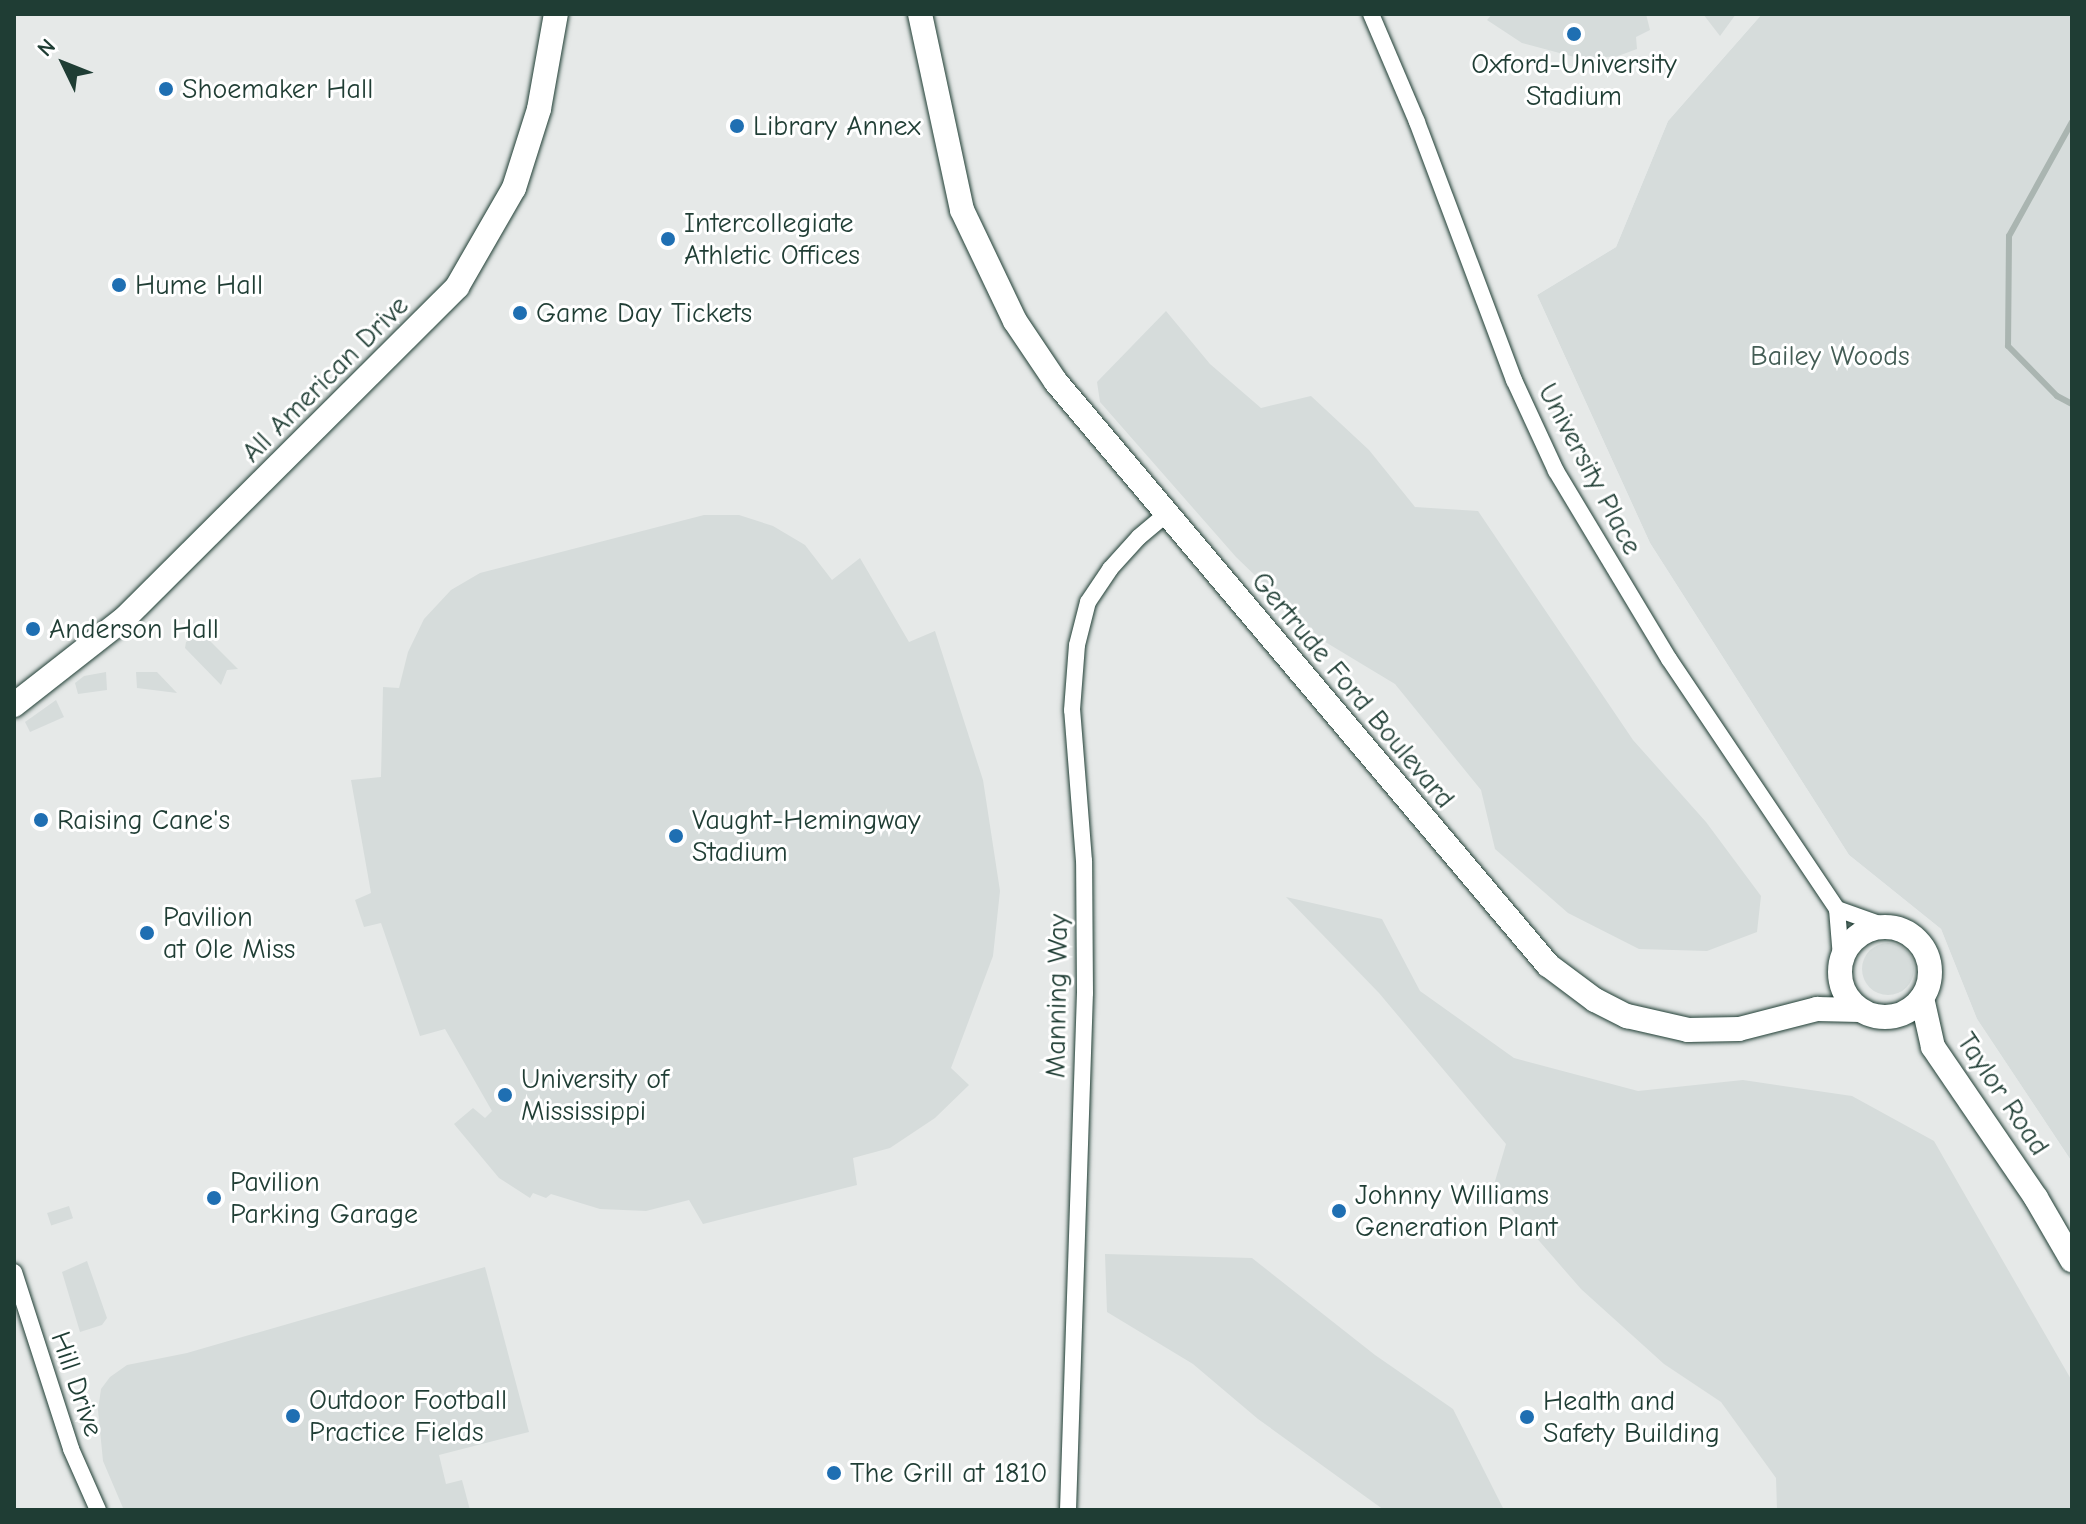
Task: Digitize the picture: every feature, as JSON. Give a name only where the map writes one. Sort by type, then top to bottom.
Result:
[{"type":"street","name":"All American Drive","points":[[14,705],[125,618],[457,287],[514,188],[539,109],[556,14]]},
{"type":"street","name":"Gertrude Ford Boulevard","points":[[920,14],[962,210],[1015,321],[1056,382],[1548,965],[1595,1000],[1627,1016],[1688,1030],[1739,1029],[1817,1009],[1871,1014]]},
{"type":"street","name":"University Place","points":[[1371,14],[1417,122],[1514,380],[1556,471],[1669,659],[1837,909],[1841,969]]},
{"type":"street","name":"Manning Way","points":[[1068,1510],[1085,993],[1084,861],[1072,710],[1077,645],[1088,602],[1110,569],[1139,537],[1166,514]]},
{"type":"street","points":[[1837,909],[1912,935],[1921,945],[1930,972],[1922,998],[1897,1015],[1871,1014]]},
{"type":"street","points":[[1817,1009],[1858,935],[1885,926]]},
{"type":"street","points":[[1841,969],[1844,992],[1871,1014],[1933,1047]]},
{"type":"street","name":"Taylor Road","points":[[1922,998],[1933,1047],[2036,1198],[2072,1260]]},
{"type":"street","name":"Hill Drive","points":[[14,1272],[66,1435],[98,1510]]},
{"type":"shaded area","points":[[14,14],[1762,14],[1668,121],[1616,247],[1537,295],[1650,543],[1849,855],[1941,929],[1977,1019],[2072,1162],[2072,1510],[14,1510]]},
{"type":"green space","name":"Oxford-University Stadium","points":[[1492,14],[1646,14],[1650,30],[1636,37],[1637,49],[1618,56],[1582,59],[1522,43],[1487,20]]},
{"type":"green space","name":"Oxford-University Stadium","points":[[1703,14],[1736,14],[1720,36]]},
{"type":"green space","name":"Bailey Woods","points":[[1762,14],[2072,14],[2072,1162],[1977,1019],[1941,929],[1849,855],[1650,543],[1537,295],[1616,247],[1668,121]]},
{"type":"green space","points":[[1166,311],[1210,364],[1261,408],[1311,396],[1369,450],[1415,507],[1478,511],[1633,740],[1706,822],[1761,896],[1757,932],[1707,951],[1639,949],[1568,913],[1495,849],[1481,790],[1395,684],[1322,640],[1236,557],[1100,402],[1097,382]]},
{"type":"green space","name":"Vaught-Hemingway Stadium","points":[[704,515],[739,515],[773,526],[805,545],[832,580],[860,558],[909,642],[935,631],[983,780],[1000,891],[993,956],[951,1068],[969,1085],[935,1118],[890,1148],[853,1158],[857,1185],[703,1224],[689,1200],[646,1211],[600,1209],[551,1194],[546,1198],[533,1193],[530,1198],[499,1178],[454,1124],[473,1108],[485,1118],[492,1111],[445,1029],[420,1036],[381,923],[364,927],[355,900],[371,893],[351,780],[381,777],[383,687],[399,688],[408,652],[424,619],[451,590],[480,573]]},
{"type":"green space","points":[[198,634],[205,636],[238,669],[227,670],[221,685],[185,648],[186,642]]},
{"type":"green space","points":[[106,672],[107,690],[78,694],[75,683],[84,676]]},
{"type":"green space","points":[[136,672],[157,672],[177,693],[137,688]]},
{"type":"green space","points":[[56,700],[64,717],[30,732],[25,722]]},
{"type":"green space","points":[[1286,897],[1382,919],[1420,991],[1514,1058],[1638,1091],[1743,1080],[1852,1096],[1934,1141],[2072,1381],[2072,1510],[1777,1510],[1776,1478],[1721,1402],[1664,1364],[1581,1289],[1493,1188],[1506,1144],[1379,993]]},
{"type":"green space","points":[[1888,943],[1907,950],[1914,969],[1907,988],[1888,995],[1869,988],[1862,969],[1869,950]]},
{"type":"green space","points":[[69,1206],[73,1218],[51,1225],[47,1213]]},
{"type":"green space","points":[[1105,1254],[1252,1258],[1375,1355],[1453,1409],[1504,1510],[1384,1510],[1258,1419],[1193,1364],[1107,1312]]},
{"type":"green space","points":[[87,1261],[107,1318],[102,1325],[80,1332],[62,1272]]},
{"type":"green space","name":"Outdoor Football Practice Fields","points":[[485,1267],[529,1432],[439,1455],[446,1484],[462,1480],[470,1510],[123,1508],[103,1461],[98,1410],[101,1389],[110,1377],[127,1365],[187,1353]]},
{"type":"waterway","points":[[2072,122],[2009,236],[2008,346],[2057,396],[2072,404]]},
{"type":"place","name":"Oxford-University Stadium","points":[[1574,34]]},
{"type":"place","name":"Shoemaker Hall","points":[[166,89]]},
{"type":"place","name":"Library Annex","points":[[737,126]]},
{"type":"place","name":"Intercollegiate Athletic Offices","points":[[668,239]]},
{"type":"place","name":"Hume Hall","points":[[119,285]]},
{"type":"place","name":"Game Day Tickets","points":[[520,313]]},
{"type":"place","name":"Anderson Hall","points":[[33,629]]},
{"type":"place","name":"Raising Cane's","points":[[41,820]]},
{"type":"place","name":"Vaught-Hemingway Stadium","points":[[676,836]]},
{"type":"place","name":"Pavilion at Ole Miss","points":[[147,933]]},
{"type":"place","name":"University of Mississippi","points":[[505,1095]]},
{"type":"place","name":"Pavilion Parking Garage","points":[[214,1198]]},
{"type":"place","name":"Johnny Williams Generation Plant","points":[[1339,1211]]},
{"type":"place","name":"Outdoor Football Practice Fields","points":[[293,1416]]},
{"type":"place","name":"Health and Safety Building","points":[[1527,1417]]},
{"type":"place","name":"The Grill at 1810","points":[[834,1473]]}]
